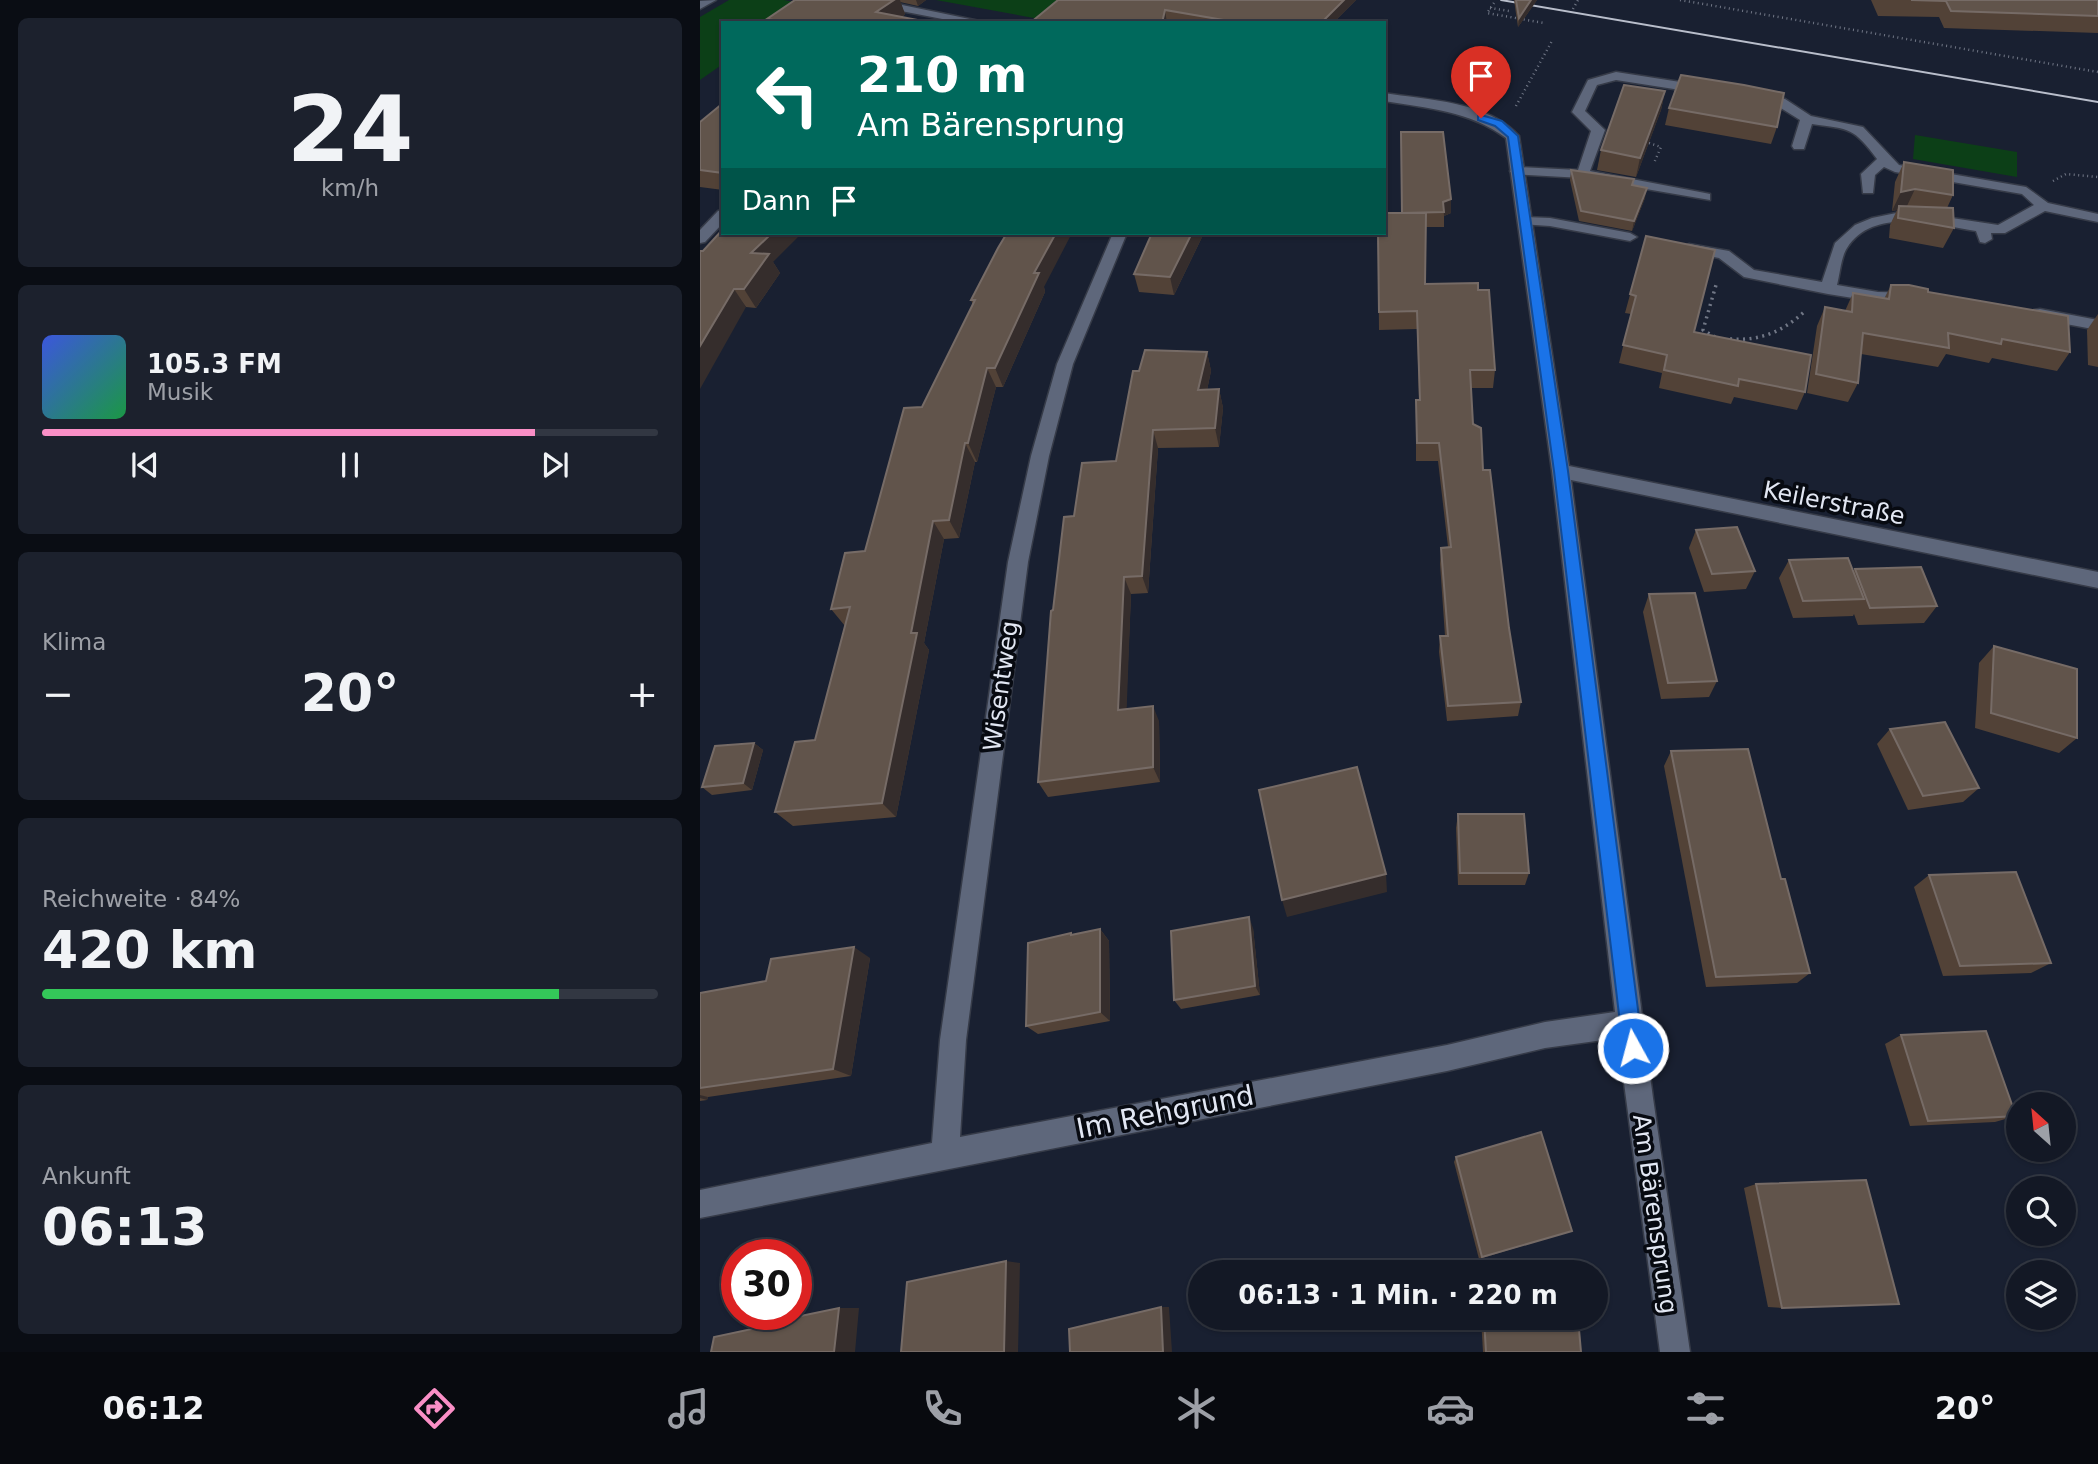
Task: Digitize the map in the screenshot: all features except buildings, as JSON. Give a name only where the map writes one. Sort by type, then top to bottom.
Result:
[{"type":"street","points":[[700,6],[710,0]]},
{"type":"street","points":[[860,0],[948,20]]},
{"type":"street","points":[[1582,174],[1589,162],[1598,130],[1578,112],[1592,83],[1602,78],[1624,77],[1720,92]]},
{"type":"street","points":[[1745,96],[1780,102],[1807,119],[1858,130],[1869,137],[1883,161],[1895,168],[2026,191],[2043,206],[2098,218]]},
{"type":"street","points":[[1386,97],[1464,111],[1498,124]]},
{"type":"street","points":[[1799,146],[1807,119]]},
{"type":"street","name":"Am Bärensprung","points":[[1498,124],[1513,136],[1561,471],[1630,1023],[1675,1352]]},
{"type":"street","points":[[1868,190],[1868,174],[1883,161]]},
{"type":"street","points":[[1517,171],[1582,174],[1704,197]]},
{"type":"street","points":[[1828,289],[1840,246],[1860,228],[1877,221],[1906,215],[1984,233],[2000,229],[2043,206]]},
{"type":"street","points":[[700,239],[721,216]]},
{"type":"street","points":[[1525,221],[1550,222],[1630,237]]},
{"type":"street","name":"Wisentweg","points":[[945,1154],[953,1040],[1018,562],[1040,456],[1065,364],[1119,235]]},
{"type":"street","points":[[1674,245],[1724,254],[1749,274],[1808,286],[1878,298],[1906,297],[1926,292]]},
{"type":"street","points":[[2018,310],[2098,325]]},
{"type":"street","name":"Keilerstraße","points":[[1561,471],[2098,580]]},
{"type":"street","name":"Im Rehgrund","points":[[700,1204],[1433,1060],[1545,1035],[1630,1023]]},
{"type":"path","points":[[1573,9],[1578,0]]},
{"type":"path","points":[[1680,0],[2098,72]]},
{"type":"path","points":[[1494,3],[1487,13],[1544,23]]},
{"type":"path","points":[[1490,8],[1509,11]]},
{"type":"path","points":[[1498,124],[1511,116],[1552,41]]},
{"type":"path","points":[[1698,337],[1703,330],[1714,286],[1744,268]]},
{"type":"path","points":[[1703,330],[1716,338],[1747,341],[1769,337],[1790,326],[1805,310],[1808,286]]},
{"type":"green space","points":[[729,0],[784,0],[809,5],[786,21],[721,21],[721,65],[700,80],[700,17]]},
{"type":"green space","points":[[936,0],[1101,0],[1080,21],[1050,21]]},
{"type":"green space","points":[[1915,135],[2017,152],[2017,177],[1913,159]]},
{"type":"tram line","points":[[1501,0],[2098,102]]},
{"type":"route","points":[[1481,118],[1498,124],[1513,136],[1561,471],[1633,1048]]}]
